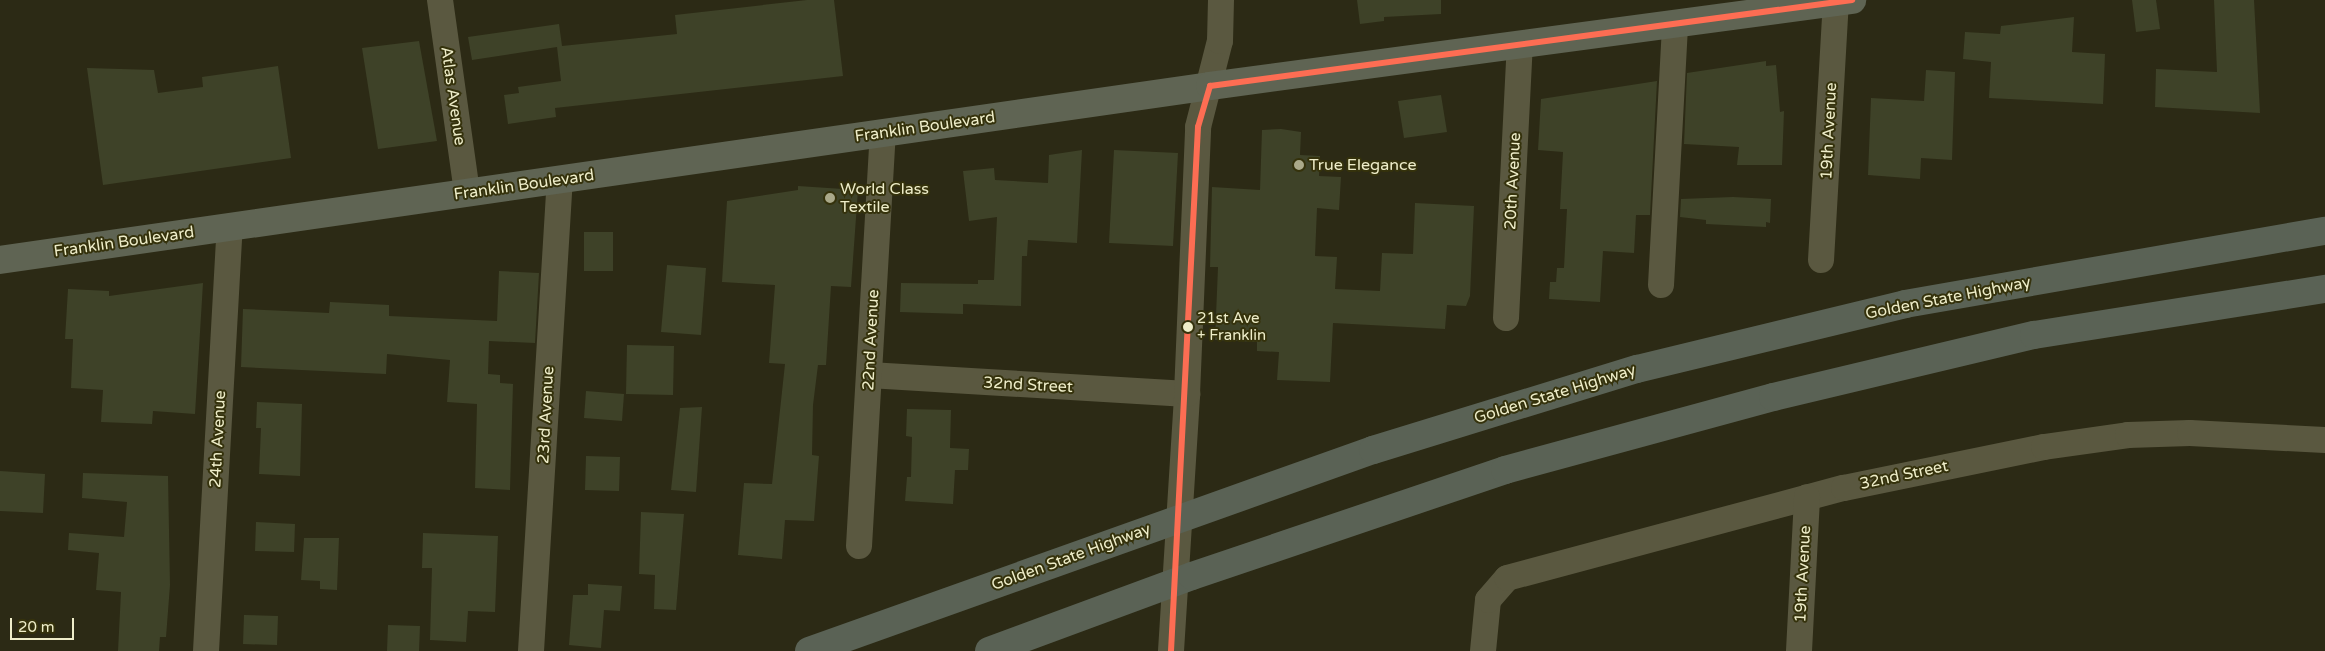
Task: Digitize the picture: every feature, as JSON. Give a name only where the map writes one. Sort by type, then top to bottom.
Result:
[{"type":"highway","name":"Golden State Highway","points":[[810,651],[1373,450],[1637,369],[1905,304],[2325,231]]},
{"type":"highway","points":[[989,651],[1192,576],[1505,470],[1773,397],[2034,335],[2325,289]]},
{"type":"main road","name":"Franklin Boulevard","points":[[0,260],[1210,86],[1675,24],[1736,8],[1844,1]]},
{"type":"street","name":"Atlas Avenue","points":[[440,0],[467,193]]},
{"type":"street","points":[[1171,651],[1187,394],[1198,127],[1220,41],[1221,0]]},
{"type":"street","name":"19th Avenue","points":[[1821,260],[1844,1]]},
{"type":"street","points":[[1661,286],[1675,24]]},
{"type":"street","name":"20th Avenue","points":[[1506,318],[1520,44]]},
{"type":"street","name":"22nd Avenue","points":[[859,546],[883,133]]},
{"type":"street","name":"23rd Avenue","points":[[531,651],[560,180]]},
{"type":"street","name":"24th Avenue","points":[[206,651],[230,227]]},
{"type":"street","name":"32nd Street","points":[[869,375],[1187,394]]},
{"type":"street","name":"32nd Street","points":[[1483,651],[1486,608],[1496,587],[1521,573],[1807,497],[2044,447],[2128,435],[2190,433],[2325,440]]},
{"type":"street","name":"19th Avenue","points":[[1799,651],[1807,497]]},
{"type":"building","points":[[807,0],[834,0],[843,76],[555,108],[556,117],[508,124],[504,95],[519,93],[518,87],[561,81],[557,47],[472,60],[468,37],[559,24],[562,46],[677,34],[675,15]]},
{"type":"building","points":[[1357,0],[1441,0],[1441,14],[1384,17],[1384,21],[1360,24]]},
{"type":"building","points":[[2132,0],[2156,0],[2160,29],[2136,32]]},
{"type":"building","points":[[2214,0],[2254,0],[2260,113],[2155,107],[2156,69],[2217,72]]},
{"type":"building","points":[[2074,17],[2072,52],[2105,54],[2103,104],[1989,98],[1991,62],[1963,59],[1965,32],[2000,34],[2001,26]]},
{"type":"building","points":[[419,41],[437,141],[378,149],[362,48]]},
{"type":"building","points":[[1766,61],[1766,66],[1776,65],[1780,112],[1784,111],[1782,165],[1737,165],[1739,147],[1684,144],[1687,73]]},
{"type":"building","points":[[278,66],[291,158],[103,185],[87,68],[154,70],[158,93],[203,87],[202,77]]},
{"type":"building","points":[[1926,70],[1955,72],[1952,160],[1921,158],[1920,179],[1868,175],[1871,98],[1924,101]]},
{"type":"building","points":[[1657,81],[1650,215],[1636,215],[1634,253],[1603,251],[1600,302],[1549,299],[1550,282],[1556,282],[1557,268],[1564,268],[1567,209],[1560,209],[1563,152],[1538,150],[1541,99]]},
{"type":"building","points":[[1441,95],[1447,132],[1404,138],[1398,101]]},
{"type":"building","points":[[1281,129],[1301,132],[1300,155],[1320,156],[1319,176],[1341,177],[1339,210],[1317,208],[1315,256],[1337,257],[1335,289],[1380,291],[1382,253],[1413,254],[1415,203],[1474,206],[1470,296],[1466,306],[1447,305],[1445,329],[1333,323],[1330,382],[1277,380],[1279,352],[1257,351],[1257,342],[1215,340],[1218,267],[1210,267],[1212,187],[1260,190],[1262,130]]},
{"type":"building","points":[[1082,150],[1077,243],[1028,240],[1027,256],[1022,256],[1021,306],[963,304],[963,314],[900,312],[901,283],[978,284],[978,280],[994,280],[997,217],[969,221],[963,171],[994,168],[995,180],[1048,183],[1049,155]]},
{"type":"building","points":[[1114,150],[1178,153],[1173,246],[1109,243]]},
{"type":"building","points":[[798,186],[858,190],[851,287],[831,286],[826,365],[818,365],[813,405],[812,455],[819,456],[814,521],[785,520],[782,559],[738,555],[744,483],[772,484],[785,364],[769,363],[775,285],[722,282],[727,201],[798,190]]},
{"type":"building","points":[[1733,197],[1771,199],[1770,223],[1766,222],[1766,227],[1706,224],[1706,220],[1680,217],[1681,199]]},
{"type":"building","points":[[584,232],[613,232],[613,271],[584,271]]},
{"type":"building","points":[[667,265],[706,268],[701,335],[661,332]]},
{"type":"building","points":[[499,271],[539,273],[535,343],[489,341],[488,374],[500,375],[500,383],[513,384],[510,490],[475,488],[477,404],[447,402],[450,360],[387,354],[386,374],[241,367],[243,309],[329,313],[330,302],[389,305],[389,316],[497,321]]},
{"type":"building","points":[[203,283],[195,414],[153,411],[152,424],[101,422],[103,390],[71,388],[73,339],[65,339],[68,289],[109,291],[109,296]]},
{"type":"building","points":[[627,345],[674,346],[673,395],[626,394]]},
{"type":"building","points":[[586,391],[624,394],[622,421],[584,418]]},
{"type":"building","points":[[257,402],[302,404],[300,476],[259,474],[261,428],[256,428]]},
{"type":"building","points":[[702,407],[696,492],[671,490],[680,408]]},
{"type":"building","points":[[907,409],[951,410],[950,448],[969,449],[968,470],[955,470],[953,504],[905,501],[907,477],[911,477],[912,437],[906,436]]},
{"type":"building","points":[[586,456],[620,457],[619,491],[585,490]]},
{"type":"building","points":[[0,471],[45,474],[43,513],[0,511]]},
{"type":"building","points":[[83,473],[168,476],[170,585],[166,637],[160,637],[159,651],[118,651],[121,592],[96,590],[99,553],[68,550],[69,533],[124,537],[127,502],[82,498]]},
{"type":"building","points":[[641,512],[684,514],[676,610],[654,609],[655,575],[639,574]]},
{"type":"building","points":[[256,522],[295,524],[294,552],[255,551]]},
{"type":"building","points":[[423,533],[498,536],[495,612],[468,611],[466,642],[430,640],[432,568],[422,568]]},
{"type":"building","points":[[304,538],[339,538],[337,590],[320,589],[320,581],[301,580]]},
{"type":"building","points":[[588,584],[622,586],[620,611],[604,610],[601,648],[569,645],[573,595],[588,595]]},
{"type":"building","points":[[244,615],[278,616],[277,645],[243,644]]},
{"type":"building","points":[[388,625],[420,626],[419,651],[387,651]]},
{"type":"transit line","points":[[1171,651],[1198,127],[1210,86],[1852,0]]},
{"type":"place","name":"True Elegance","points":[[1299,165]]},
{"type":"place","name":"World Class Textile","points":[[830,198]]},
{"type":"place","name":"21st Ave + Franklin","points":[[1188,327]]}]
